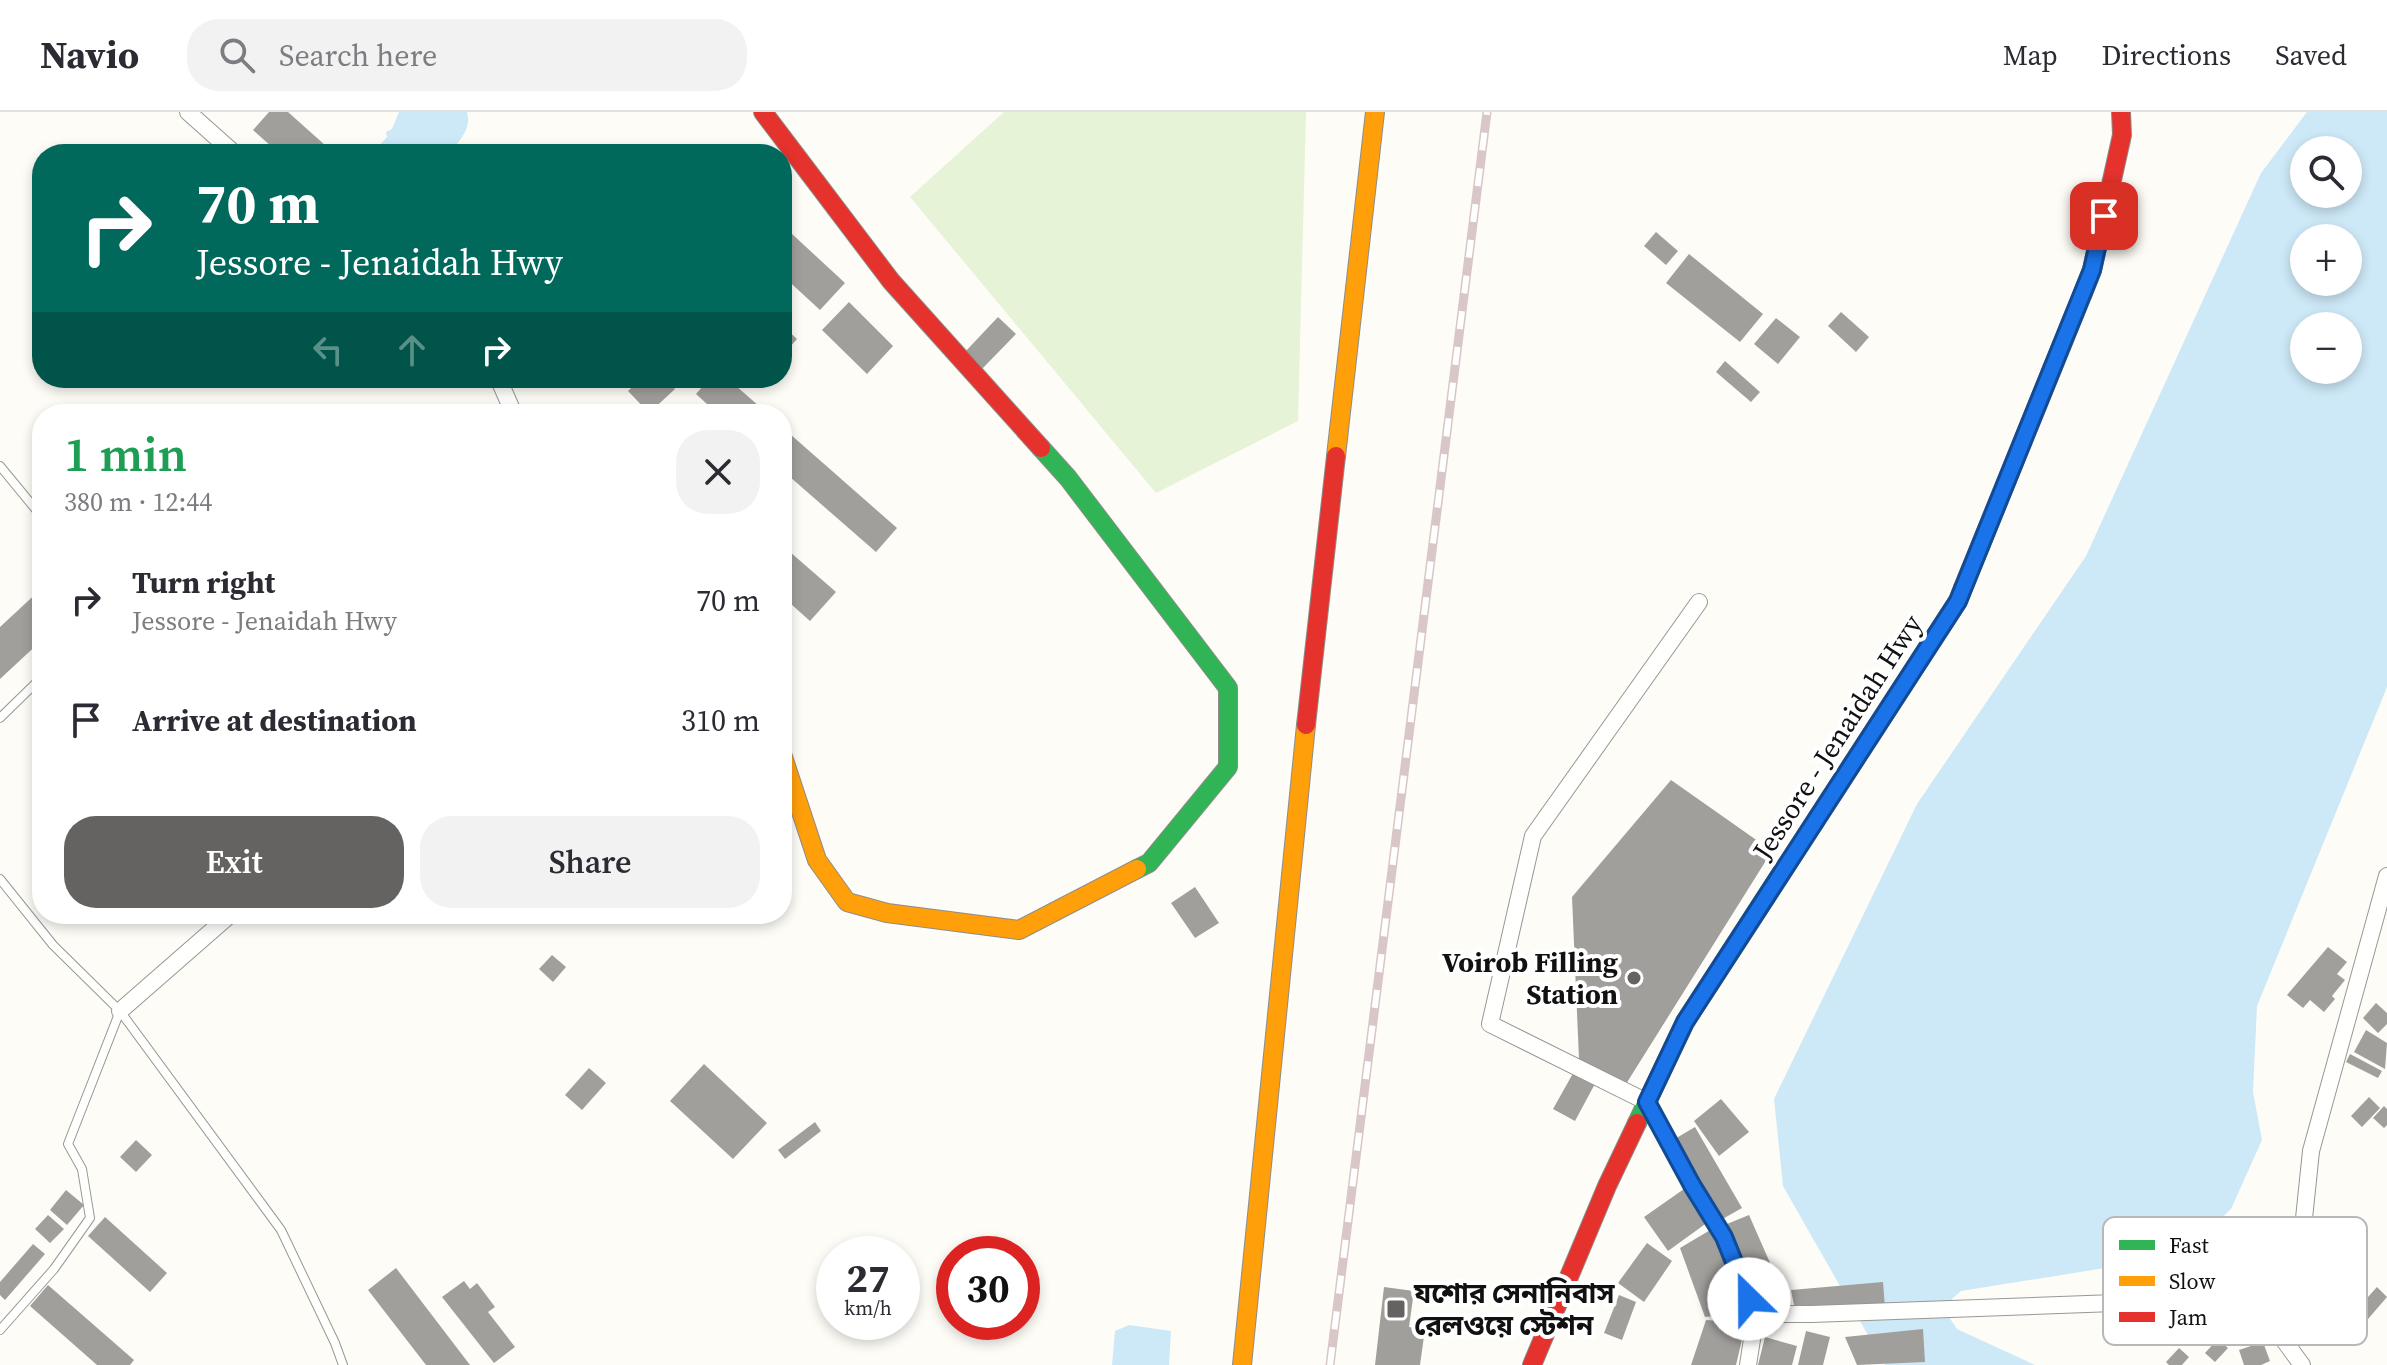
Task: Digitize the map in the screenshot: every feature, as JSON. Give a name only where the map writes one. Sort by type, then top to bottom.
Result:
[{"type":"main road","points":[[763,112],[787,144]]},
{"type":"main road","points":[[1242,1365],[1310,689],[1375,112]]},
{"type":"main road","name":"Jessore - Jenaidah Hwy","points":[[1532,1365],[1607,1186],[1685,1022],[1958,601],[2092,270],[2122,135],[2121,112]]},
{"type":"main road","points":[[792,150],[891,281],[1068,478],[1228,688],[1228,767],[1149,863],[1019,930],[887,913],[847,902],[817,860],[792,784]]},
{"type":"street","points":[[188,112],[224,144]]},
{"type":"street","points":[[1699,602],[1533,836],[1490,1024],[1647,1102],[1724,1237],[1756,1314],[1748,1365]]},
{"type":"street","points":[[2304,1217],[2311,1151],[2387,876]]},
{"type":"street","points":[[120,1011],[220,924]]},
{"type":"street","points":[[1756,1314],[2103,1303]]},
{"type":"street","points":[[2287,1345],[2302,1365]]},
{"type":"lane","points":[[0,466],[32,505]]},
{"type":"lane","points":[[0,718],[32,687]]},
{"type":"lane","points":[[0,879],[32,919]]},
{"type":"lane","points":[[36,924],[53,945],[120,1011],[281,1230],[343,1365]]},
{"type":"lane","points":[[0,1330],[54,1269],[90,1218],[82,1169],[68,1144],[120,1011]]},
{"type":"green space","points":[[1004,112],[1306,112],[1298,421],[1156,493],[910,197]]},
{"type":"water","points":[[399,112],[467,112],[468,124],[456,144],[381,144],[387,137],[386,132],[392,129]]},
{"type":"water","points":[[2307,112],[2387,112],[2387,687],[2257,1006],[2253,1092],[2262,1140],[2231,1209],[2223,1217],[2103,1217],[2103,1268],[1961,1291],[1952,1299],[1949,1317],[1957,1329],[2035,1365],[1885,1365],[1783,1186],[1774,1099],[1917,804],[2086,556],[2261,173]]},
{"type":"water","points":[[1129,1325],[1171,1331],[1169,1365],[1112,1365],[1115,1331]]},
{"type":"building","points":[[269,112],[288,112],[324,144],[269,144],[253,130]]},
{"type":"building","points":[[1656,232],[1678,251],[1666,265],[1644,246]]},
{"type":"building","points":[[792,234],[845,283],[820,310],[792,284]]},
{"type":"building","points":[[1689,254],[1763,314],[1740,342],[1666,283]]},
{"type":"building","points":[[849,302],[893,346],[867,374],[822,330]]},
{"type":"building","points":[[1841,312],[1869,337],[1856,352],[1828,326]]},
{"type":"building","points":[[998,317],[1016,334],[981,370],[964,353]]},
{"type":"building","points":[[1776,318],[1800,337],[1778,364],[1754,344]]},
{"type":"building","points":[[1725,361],[1760,392],[1751,402],[1716,372]]},
{"type":"building","points":[[631,388],[675,389],[659,404],[640,404],[628,391]]},
{"type":"building","points":[[701,388],[738,388],[757,404],[707,404],[696,394]]},
{"type":"building","points":[[792,436],[897,528],[876,552],[792,479]]},
{"type":"building","points":[[792,554],[836,592],[810,621],[792,605]]},
{"type":"building","points":[[32,597],[32,649],[0,679],[0,627]]},
{"type":"building","name":"Voirob Filling Station","points":[[1671,780],[1772,851],[1626,1084],[1579,1059],[1572,897]]},
{"type":"building","points":[[1195,887],[1219,923],[1195,938],[1171,903]]},
{"type":"building","points":[[2328,947],[2347,962],[2337,974],[2345,980],[2324,1012],[2310,1000],[2303,1008],[2287,995]]},
{"type":"building","points":[[552,955],[566,967],[553,982],[539,969]]},
{"type":"building","points":[[2376,1003],[2387,1013],[2387,1024],[2378,1033],[2363,1018]]},
{"type":"building","points":[[2366,1030],[2387,1043],[2385,1069],[2354,1052]]},
{"type":"building","points":[[2350,1054],[2382,1071],[2378,1078],[2346,1062]]},
{"type":"building","points":[[704,1064],[767,1123],[733,1159],[670,1101]]},
{"type":"building","points":[[589,1068],[606,1083],[582,1110],[565,1095]]},
{"type":"building","points":[[1576,1068],[1597,1080],[1575,1121],[1553,1109]]},
{"type":"building","points":[[2369,1097],[2380,1108],[2362,1127],[2351,1116]]},
{"type":"building","points":[[1721,1099],[1749,1132],[1719,1156],[1694,1121]]},
{"type":"building","points":[[2384,1106],[2387,1109],[2387,1125],[2384,1128],[2373,1118]]},
{"type":"building","points":[[815,1122],[821,1131],[785,1159],[778,1150]]},
{"type":"building","points":[[1695,1127],[1742,1208],[1719,1221],[1673,1140]]},
{"type":"building","points":[[136,1140],[152,1155],[136,1172],[120,1157]]},
{"type":"building","points":[[1684,1189],[1708,1222],[1668,1251],[1644,1217]]},
{"type":"building","points":[[66,1190],[84,1205],[67,1225],[50,1210]]},
{"type":"building","points":[[48,1215],[64,1229],[50,1243],[35,1229]]},
{"type":"building","points":[[1749,1215],[1778,1281],[1761,1288],[1784,1286],[1786,1303],[1760,1305],[1758,1289],[1727,1224]]},
{"type":"building","points":[[105,1217],[167,1273],[150,1292],[88,1236]]},
{"type":"building","points":[[1712,1229],[1749,1312],[1705,1317],[1680,1248]]},
{"type":"building","points":[[1647,1243],[1672,1261],[1644,1302],[1618,1283]]},
{"type":"building","points":[[33,1244],[45,1254],[5,1300],[0,1295],[0,1282]]},
{"type":"building","points":[[396,1268],[470,1365],[426,1365],[368,1290]]},
{"type":"building","points":[[464,1281],[470,1289],[477,1283],[495,1307],[488,1312],[515,1347],[494,1363],[442,1297]]},
{"type":"building","points":[[1883,1282],[1885,1308],[1795,1310],[1791,1290]]},
{"type":"building","points":[[48,1285],[134,1360],[130,1365],[97,1365],[30,1306]]},
{"type":"building","name":"যশোর সেনানিবাস রেলওয়ে স্টেশন","points":[[1384,1287],[1414,1291],[1409,1327],[1425,1329],[1420,1365],[1375,1365]]},
{"type":"building","points":[[2377,1287],[2387,1297],[2367,1320],[2367,1298]]},
{"type":"building","points":[[1619,1295],[1636,1302],[1622,1340],[1604,1333]]},
{"type":"building","points":[[1706,1320],[1746,1323],[1736,1365],[1691,1365]]},
{"type":"building","points":[[1923,1329],[1925,1362],[1857,1365],[1845,1337]]},
{"type":"building","points":[[1806,1331],[1830,1337],[1823,1365],[1798,1365]]},
{"type":"building","points":[[1765,1337],[1797,1346],[1792,1365],[1758,1365]]},
{"type":"building","points":[[2212,1345],[2228,1348],[2215,1362],[2205,1353]]},
{"type":"building","points":[[2264,1345],[2270,1361],[2261,1365],[2244,1365],[2239,1350]]},
{"type":"building","points":[[2179,1348],[2189,1357],[2182,1365],[2169,1365],[2166,1362]]},
{"type":"railway","points":[[1330,1365],[1487,112]]},
{"type":"traffic: fast","points":[[1041,448],[1068,478],[1228,688],[1228,767],[1149,863],[1137,869]]},
{"type":"traffic: fast","points":[[1637,1123],[1685,1022],[1958,601],[1963,588]]},
{"type":"traffic: slow","points":[[1336,456],[1375,112]]},
{"type":"traffic: slow","points":[[1963,588],[2083,293]]},
{"type":"traffic: slow","points":[[1242,1365],[1306,725]]},
{"type":"traffic: slow","points":[[792,784],[817,860],[847,902],[887,913],[1019,930],[1137,869]]},
{"type":"traffic: jam","points":[[763,112],[787,144]]},
{"type":"traffic: jam","points":[[2083,293],[2092,270],[2122,135],[2121,112]]},
{"type":"traffic: jam","points":[[792,150],[891,281],[1041,448]]},
{"type":"traffic: jam","points":[[1306,725],[1336,456]]},
{"type":"traffic: jam","points":[[1532,1365],[1607,1186],[1637,1123]]},
{"type":"place","name":"Voirob Filling Station","points":[[1634,978]]},
{"type":"place","name":"যশোর সেনানিবাস রেলওয়ে স্টেশন","points":[[1396,1309]]},
{"type":"route","points":[[1749,1299],[1724,1237],[1647,1102],[1685,1022],[1958,601],[2092,270],[2104,216]]}]
